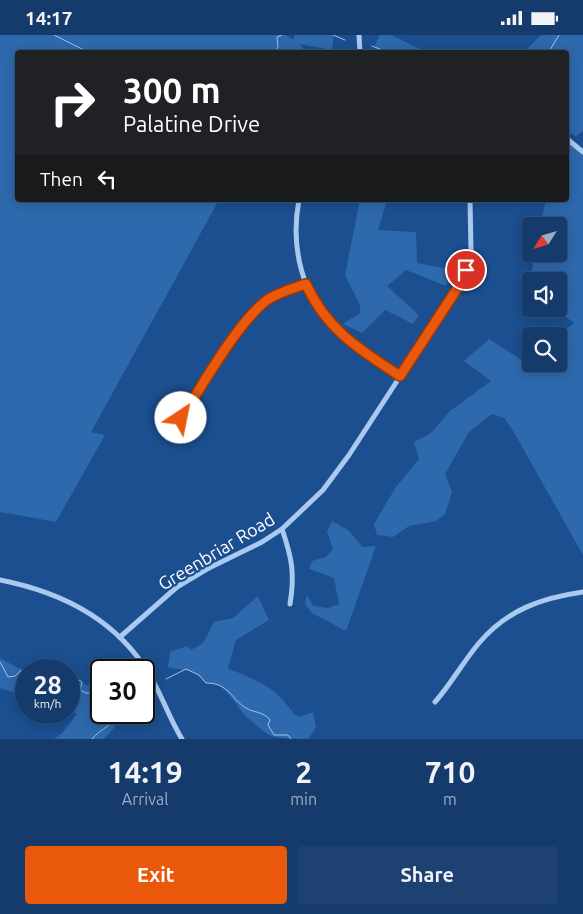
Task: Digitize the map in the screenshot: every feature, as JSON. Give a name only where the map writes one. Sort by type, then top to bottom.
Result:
[{"type":"street","points":[[359,35],[360,50]]},
{"type":"street","points":[[569,140],[583,152]]},
{"type":"street","points":[[299,202],[295,220],[295,242],[299,263],[315,303],[337,331],[400,376]]},
{"type":"street","name":"Greenbriar Road","points":[[120,637],[177,587],[207,569],[262,542],[282,529],[323,490],[464,278],[471,251],[470,202]]},
{"type":"street","points":[[168,437],[240,329],[267,301],[306,284]]},
{"type":"street","points":[[282,529],[292,559],[294,581],[290,604]]},
{"type":"street","points":[[0,580],[40,589],[64,598],[92,614],[120,637],[149,674],[182,739]]},
{"type":"street","points":[[435,702],[478,643],[496,625],[528,605],[558,596],[583,593]]},
{"type":"shaded area","points":[[0,35],[286,35],[293,40],[295,35],[334,35],[332,50],[299,44],[303,48],[302,50],[15,50],[15,202],[218,202],[91,432],[105,435],[56,522],[0,512]]},
{"type":"shaded area","points":[[380,35],[391,35],[422,50],[376,50],[375,45]]},
{"type":"shaded area","points":[[541,35],[583,35],[583,131],[576,136],[569,132],[569,50],[526,50]]},
{"type":"shaded area","points":[[569,140],[583,152],[583,555],[512,429],[504,418],[492,414],[469,432],[445,474],[452,492],[445,514],[436,521],[409,526],[393,537],[377,535],[374,524],[396,487],[419,459],[414,442],[431,433],[450,411],[491,381],[464,361],[489,339],[522,360],[522,372],[567,372],[567,328],[574,323],[566,317],[567,272],[532,272],[533,263],[568,263],[568,217],[542,217],[546,202],[569,202]]},
{"type":"shaded area","points":[[360,202],[386,202],[378,230],[416,232],[417,263],[454,270],[446,286],[406,270],[387,286],[419,315],[413,324],[385,310],[362,333],[343,324],[360,313],[360,305],[345,275]]},
{"type":"shaded area","points":[[332,521],[348,530],[363,547],[376,546],[346,631],[312,613],[305,604],[307,595],[313,606],[328,608],[339,604],[334,578],[309,569],[312,561],[326,557],[333,549],[327,532]]},
{"type":"shaded area","points":[[258,596],[269,620],[236,640],[228,668],[268,687],[299,717],[313,712],[316,728],[308,739],[283,738],[269,735],[242,712],[230,695],[220,686],[206,683],[194,672],[168,667],[170,652],[187,646],[191,650],[203,643],[214,622],[233,618]]},
{"type":"shaded area","points":[[0,658],[15,666],[15,693],[0,688]]},
{"type":"shaded area","points":[[80,682],[90,687],[90,724],[117,724],[104,739],[54,739],[69,724],[80,724]]},
{"type":"waterway","points":[[54,35],[84,50]]},
{"type":"waterway","points":[[276,50],[278,47],[277,37],[282,35]]},
{"type":"waterway","points":[[333,35],[345,40]]},
{"type":"waterway","points":[[550,50],[559,35]]},
{"type":"waterway","points":[[372,46],[382,50]]},
{"type":"waterway","points":[[0,662],[8,677],[15,676]]},
{"type":"waterway","points":[[166,679],[186,669],[199,675],[206,683],[220,685],[246,708],[267,717],[270,720],[268,725],[274,735],[288,735],[291,739]]},
{"type":"waterway","points":[[80,681],[82,682],[80,690]]},
{"type":"waterway","points":[[80,690],[90,693]]},
{"type":"waterway","points":[[92,739],[111,724]]},
{"type":"route","points":[[181,418],[240,329],[267,301],[285,291],[306,284],[315,303],[337,331],[368,355],[400,376],[464,278],[466,270]]}]
